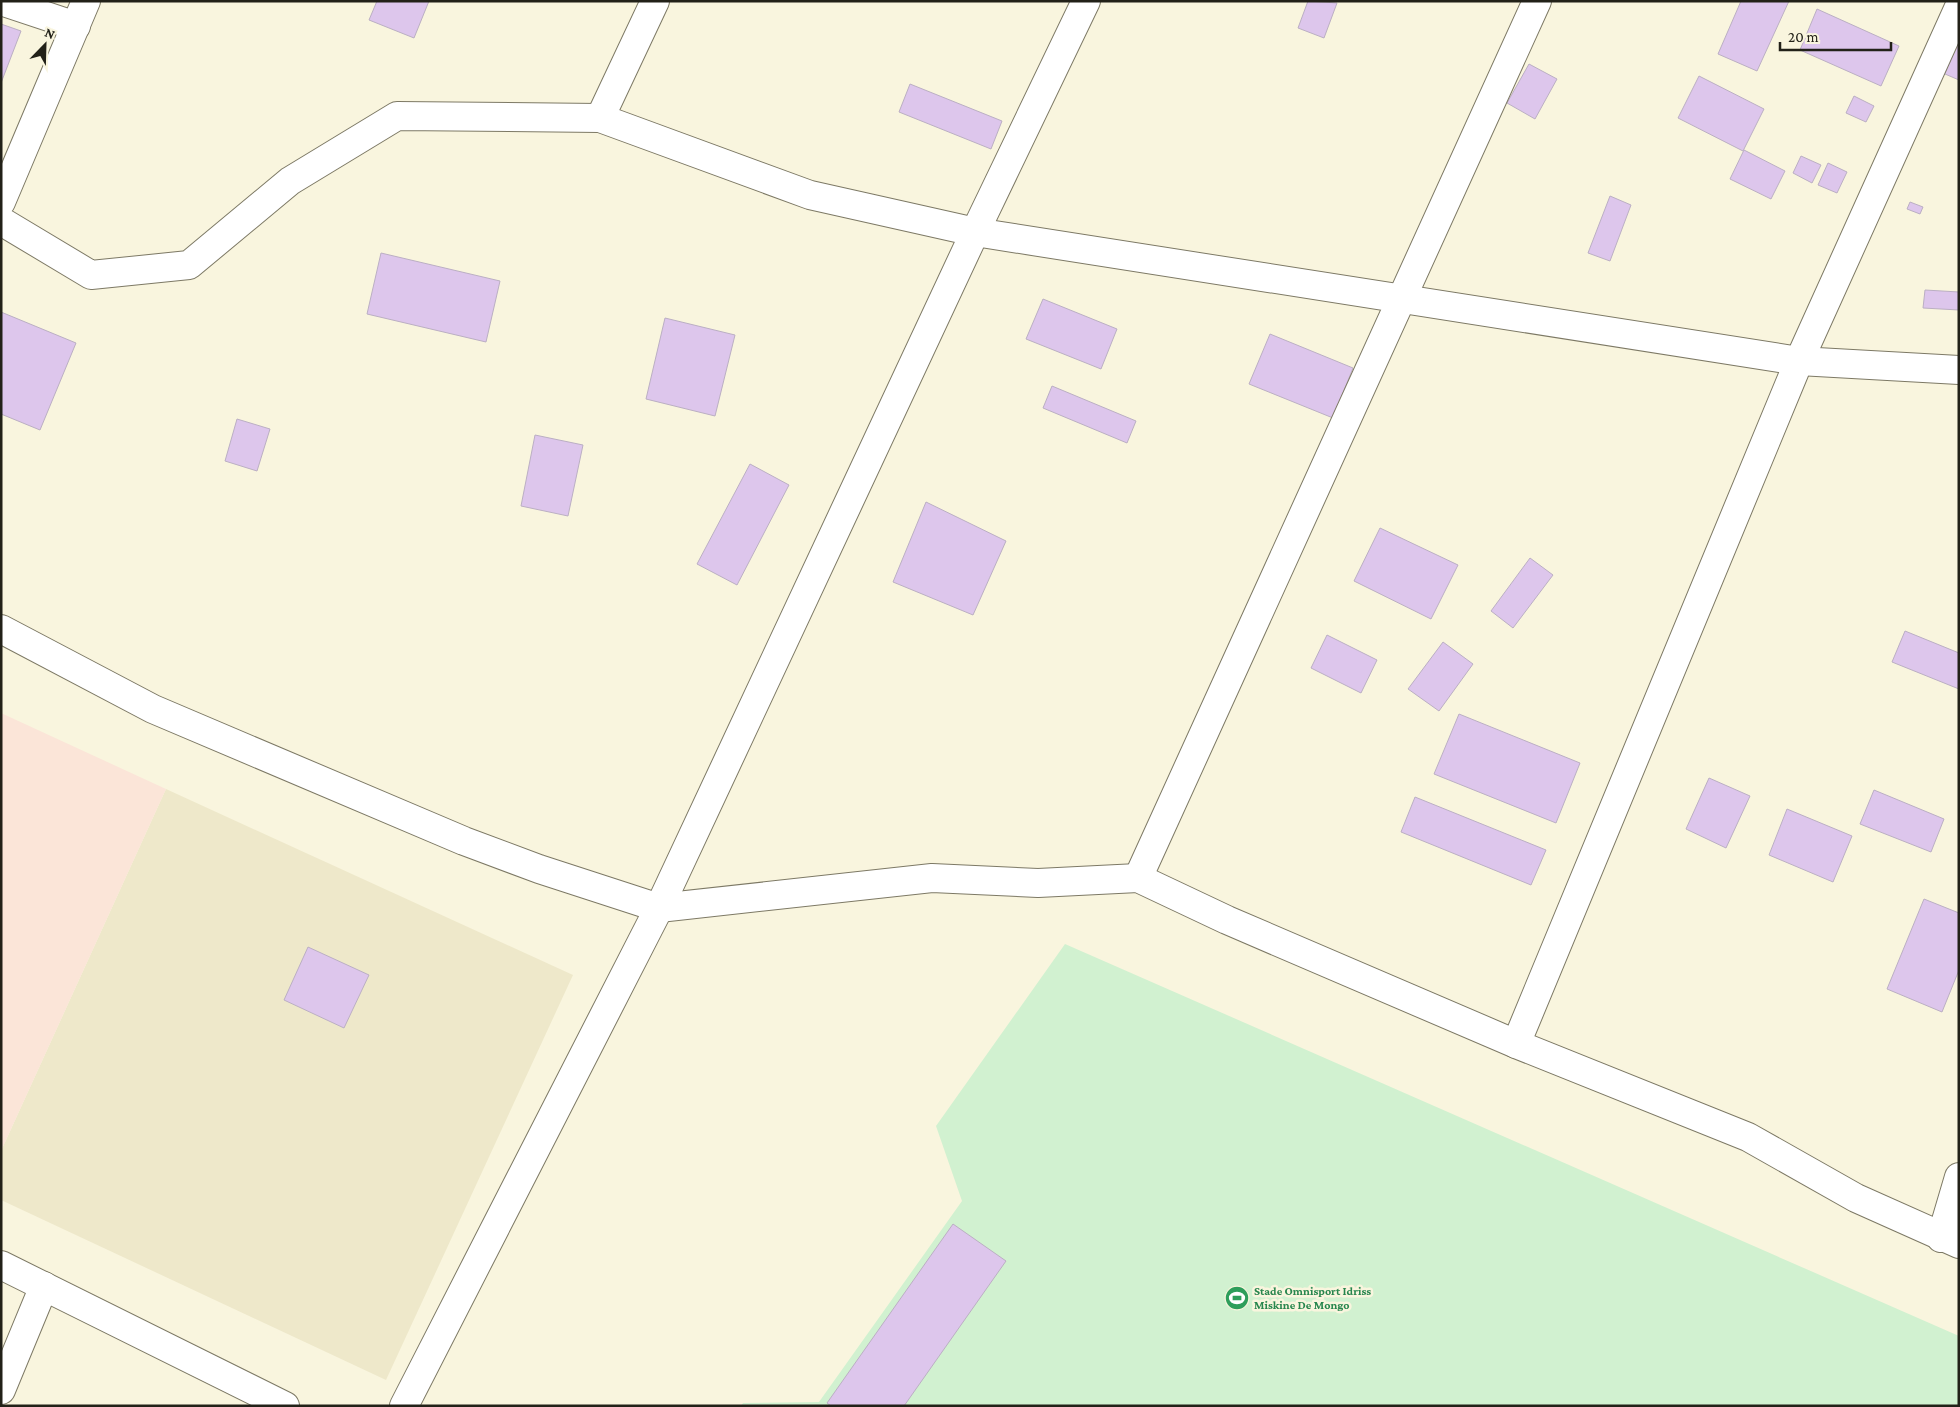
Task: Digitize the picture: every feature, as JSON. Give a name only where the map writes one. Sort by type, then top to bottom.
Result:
[{"type":"street","points":[[1,1],[76,26]]},
{"type":"street","points":[[1,202],[86,1]]},
{"type":"street","points":[[600,118],[655,1]]},
{"type":"street","points":[[404,1406],[659,908],[975,232],[1086,1]]},
{"type":"street","points":[[1138,878],[1537,1]]},
{"type":"street","points":[[1516,1044],[1800,361],[1959,8]]},
{"type":"street","points":[[1,221],[91,275],[189,265],[290,180],[397,116],[600,118],[810,194],[975,232],[1402,297],[1800,361],[1959,370]]},
{"type":"street","points":[[1,629],[153,709],[455,838],[539,869],[659,908],[932,878],[1038,883],[1138,878],[1226,920],[1516,1044],[1748,1137],[1856,1198],[1950,1241],[1959,1177]]},
{"type":"street","points":[[1,1265],[285,1406]]},
{"type":"street","points":[[1,1390],[44,1286]]},
{"type":"shaded area","points":[[1,713],[166,789],[1,1151]]},
{"type":"shaded area","points":[[166,789],[573,975],[386,1380],[1,1200],[1,1151]]},
{"type":"green space","points":[[1065,944],[1959,1336],[1959,1406],[741,1406],[743,1403],[819,1402],[962,1201],[936,1126]]},
{"type":"building","points":[[377,1],[429,1],[414,38],[369,20]]},
{"type":"building","points":[[1308,1],[1337,3],[1324,38],[1298,28]]},
{"type":"building","points":[[1741,1],[1789,1],[1757,71],[1718,54]]},
{"type":"building","points":[[1817,9],[1899,46],[1881,86],[1800,50]]},
{"type":"building","points":[[1959,20],[1959,80],[1938,71]]},
{"type":"building","points":[[1,24],[21,31],[1,83]]},
{"type":"building","points":[[1529,64],[1557,79],[1535,119],[1507,103]]},
{"type":"building","points":[[1699,76],[1764,109],[1743,151],[1678,118]]},
{"type":"building","points":[[910,84],[1002,121],[991,149],[899,112]]},
{"type":"building","points":[[1854,96],[1874,106],[1866,122],[1846,113]]},
{"type":"building","points":[[1744,150],[1785,171],[1771,199],[1730,179]]},
{"type":"building","points":[[1801,156],[1821,165],[1812,183],[1793,173]]},
{"type":"building","points":[[1828,163],[1847,172],[1837,193],[1818,185]]},
{"type":"building","points":[[1610,196],[1631,205],[1610,261],[1588,253]]},
{"type":"building","points":[[1910,202],[1923,207],[1920,214],[1907,209]]},
{"type":"building","points":[[381,253],[500,281],[486,342],[367,314]]},
{"type":"building","points":[[1925,290],[1959,292],[1959,310],[1923,308]]},
{"type":"building","points":[[1043,299],[1117,329],[1101,369],[1026,339]]},
{"type":"building","points":[[1,312],[76,343],[40,430],[1,414]]},
{"type":"building","points":[[665,318],[735,335],[715,416],[646,399]]},
{"type":"building","points":[[1270,334],[1353,368],[1333,418],[1249,384]]},
{"type":"building","points":[[1052,386],[1136,421],[1127,443],[1043,408]]},
{"type":"building","points":[[237,419],[270,429],[257,471],[225,461]]},
{"type":"building","points":[[535,435],[583,445],[568,516],[521,506]]},
{"type":"building","points":[[750,464],[789,485],[737,585],[697,564]]},
{"type":"building","points":[[926,502],[1006,541],[973,615],[893,582]]},
{"type":"building","points":[[1380,528],[1458,565],[1431,619],[1354,581]]},
{"type":"building","points":[[1530,558],[1553,575],[1513,628],[1491,611]]},
{"type":"building","points":[[1905,631],[1959,653],[1959,689],[1892,662]]},
{"type":"building","points":[[1327,635],[1377,660],[1361,693],[1311,668]]},
{"type":"building","points":[[1443,642],[1473,664],[1439,711],[1408,689]]},
{"type":"building","points":[[1459,714],[1580,763],[1556,823],[1434,774]]},
{"type":"building","points":[[1709,778],[1750,796],[1726,848],[1686,829]]},
{"type":"building","points":[[1874,790],[1944,819],[1931,852],[1860,824]]},
{"type":"building","points":[[1415,797],[1546,850],[1531,885],[1401,832]]},
{"type":"building","points":[[1787,809],[1852,836],[1833,882],[1769,855]]},
{"type":"building","points":[[1924,899],[1959,913],[1959,970],[1942,1012],[1887,989]]},
{"type":"building","points":[[308,947],[369,975],[344,1028],[284,1000]]},
{"type":"building","points":[[953,1224],[1006,1261],[904,1406],[831,1406],[827,1403]]},
{"type":"place","name":"Stade Omnisport Idriss Miskine De Mongo","points":[[1237,1298]]}]
